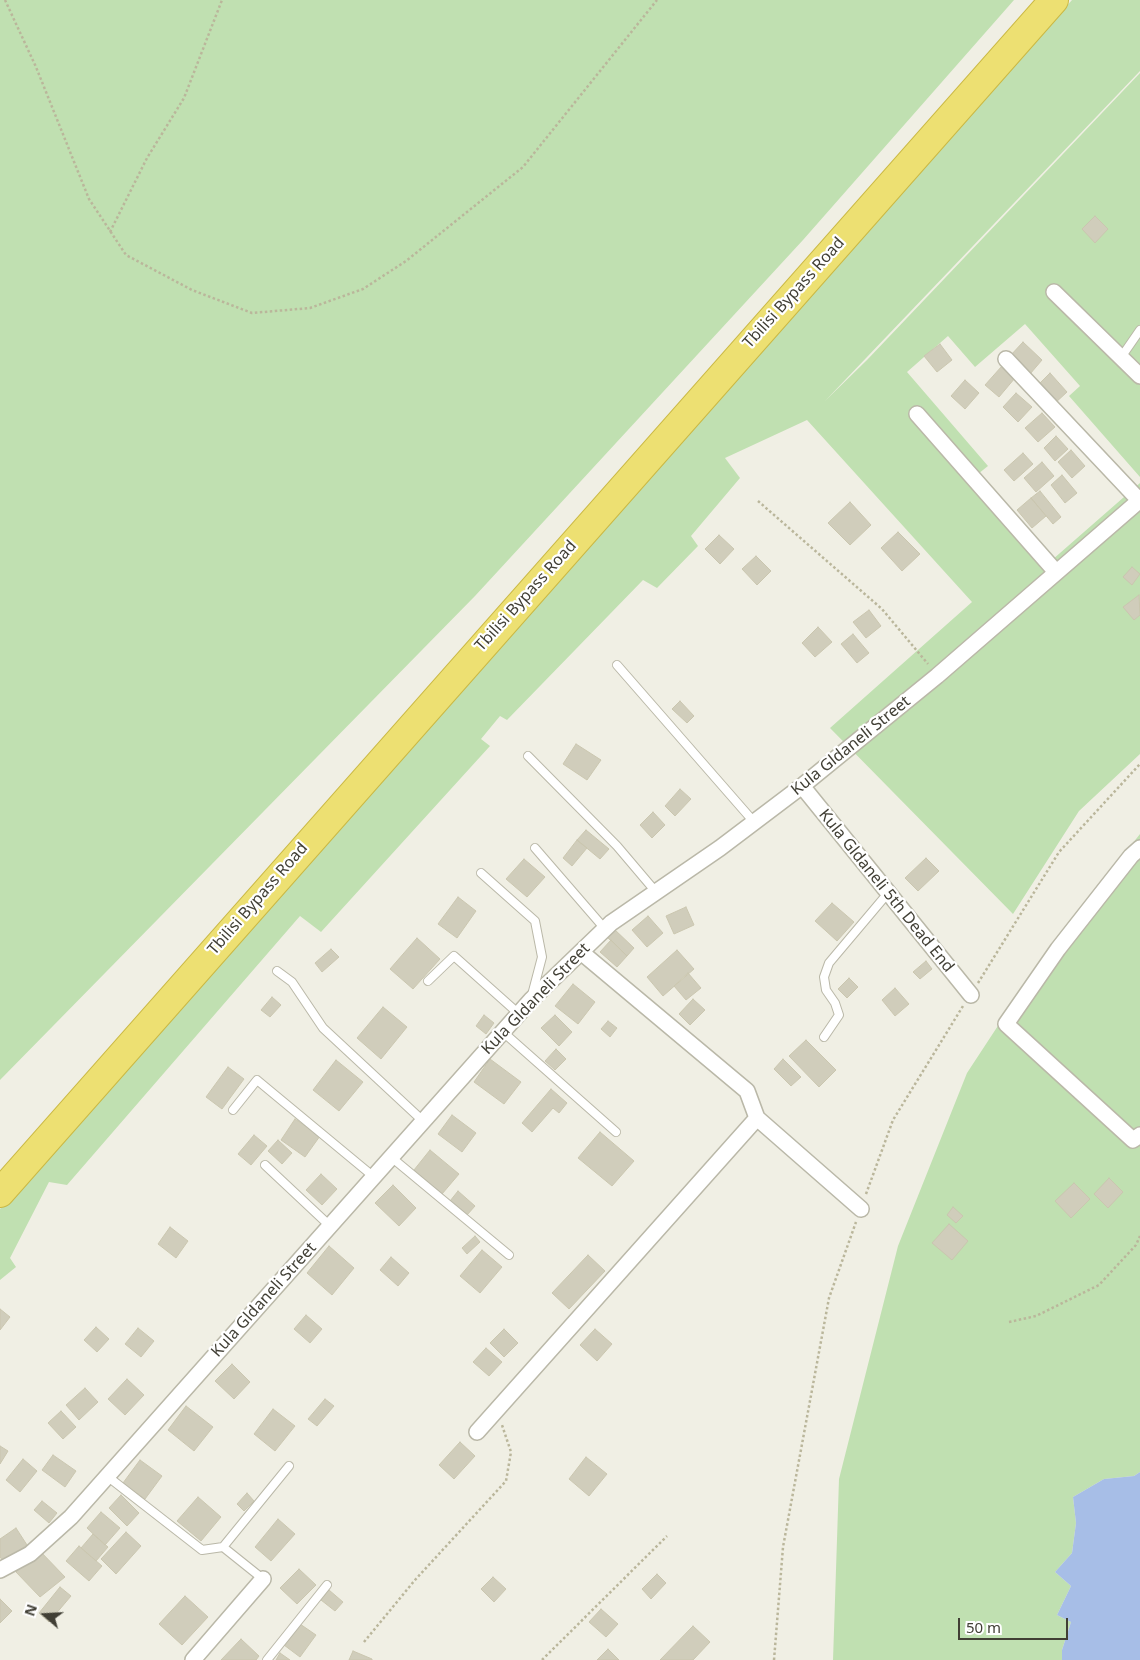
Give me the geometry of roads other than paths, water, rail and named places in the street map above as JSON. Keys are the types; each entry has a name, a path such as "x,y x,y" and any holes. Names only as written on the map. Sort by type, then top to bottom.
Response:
{"highway":[{"name":"Tbilisi Bypass Road","path":"0,1193 1054,0"}],"street":[{"path":"1054,292 1122,356 1140,376"},
{"path":"1006,359 1140,500"},
{"path":"917,414 1056,572"},
{"name":"Kula Gldaneli Street","path":"0,1570 30,1554 71,1517 531,1000 605,929 802,786 937,676 1140,500"},
{"name":"Kula Gldaneli 5th Dead End","path":"802,786 971,995"},
{"path":"1140,848 1131,856 1058,949 1006,1024 1133,1140 1140,1135"},
{"path":"581,952 747,1091 757,1118 861,1209"},
{"path":"477,1432 757,1118"},
{"path":"193,1660 263,1579"}],"lane":[{"path":"1122,356 1140,330"},
{"path":"616,665 754,822"},
{"path":"528,756 616,846 656,892"},
{"path":"535,848 605,929"},
{"path":"481,873 535,921 542,957 531,1000"},
{"path":"824,1037 840,1015 835,1003 826,990 824,977 829,962 888,893"},
{"path":"428,981 454,956 519,1014"},
{"path":"277,971 292,982 323,1028 424,1121"},
{"path":"503,1032 616,1132"},
{"path":"233,1110 257,1080 374,1177"},
{"path":"391,1157 509,1255"},
{"path":"264,1164 330,1226"},
{"path":"107,1476 202,1550 224,1547 289,1466"},
{"path":"224,1547 263,1579"},
{"path":"267,1660 327,1584"}],"water":[{"path":"1140,1472 1140,1660 1062,1660 1062,1650 1071,1622 1057,1615 1071,1586 1055,1572 1072,1553 1076,1523 1073,1497 1104,1479 1134,1476"}]}
